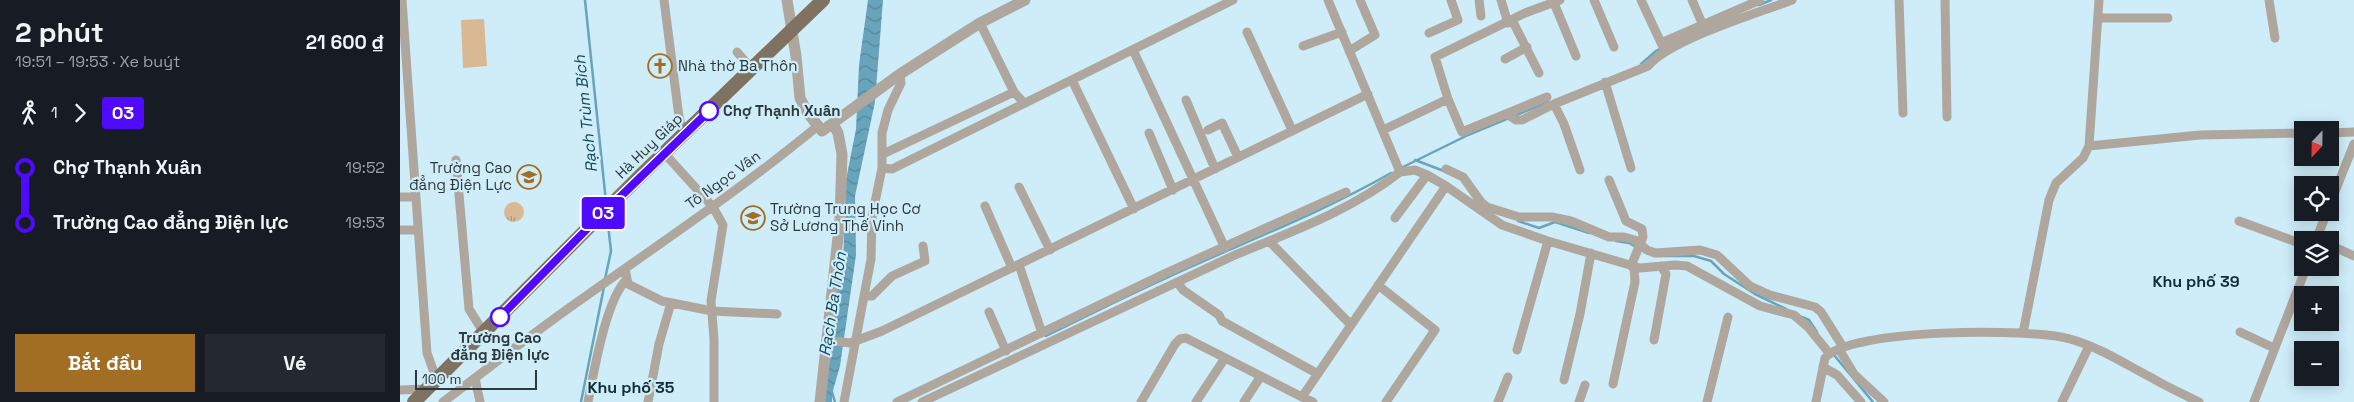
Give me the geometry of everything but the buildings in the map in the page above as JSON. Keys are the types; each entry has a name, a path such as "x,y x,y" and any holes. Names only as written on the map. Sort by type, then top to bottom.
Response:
{"main road":[{"name":"Hà Huy Giáp","path":"414,402 641,175 823,0"}],"street":[{"path":"400,390 431,384 402,0"},
{"path":"664,0 679,117 684,135"},
{"path":"787,0 796,56 800,98 807,112 832,141 842,162"},
{"name":"Tô Ngọc Vân","path":"443,402 586,295 624,274 820,128 833,124 900,74 980,23 1024,0"},
{"path":"882,168 892,169 1023,102 1072,80 1233,0"},
{"path":"1328,0 1399,168"},
{"path":"1349,51 1375,35 1360,0"},
{"path":"1428,33 1458,20 1451,0"},
{"path":"1479,0 1481,16"},
{"path":"1501,0 1510,22 1527,47 1539,73"},
{"path":"1594,0 1614,46"},
{"path":"1641,0 1663,47"},
{"path":"1692,0 1702,23"},
{"path":"1576,56 1557,1 1435,57 1448,99 1462,132 1511,117 1522,120 1605,82 1648,66 1663,47 1702,23 1743,3 1760,0"},
{"path":"1663,47 1792,0"},
{"path":"1899,0 1900,97 1903,113"},
{"path":"1945,0 1947,117"},
{"path":"2023,333 2049,200 2056,182 2082,158 2090,146 2099,0"},
{"path":"2270,0 2275,38"},
{"path":"1743,3 1749,16"},
{"path":"2098,18 2168,18"},
{"path":"980,23 1015,92 1023,102"},
{"path":"1247,32 1292,130"},
{"path":"1302,46 1342,32"},
{"path":"1505,59 1527,47"},
{"path":"1133,50 1225,248"},
{"path":"737,52 752,69"},
{"path":"844,402 853,342 871,260 872,217 882,168 882,133 888,110 901,83 900,74"},
{"path":"1072,80 1134,209"},
{"path":"1605,82 1631,168"},
{"path":"882,154 1015,92"},
{"path":"829,341 853,342 1016,267 1368,94"},
{"path":"1511,117 1510,112 1547,97"},
{"path":"1382,130 1448,99"},
{"path":"1186,100 1215,168"},
{"path":"1554,104 1564,124 1580,170"},
{"path":"400,118 410,118"},
{"path":"1208,130 1222,123 1238,157"},
{"path":"820,402 829,341 840,219 841,144 833,124"},
{"path":"2339,133 2354,132"},
{"path":"1149,133 1173,190"},
{"path":"2090,146 2200,135 2294,133"},
{"path":"2339,182 2354,144"},
{"path":"665,154 712,207 723,225 711,302 714,339 714,401"},
{"path":"456,160 469,309 484,333"},
{"path":"1399,168 1415,170 1427,175 1502,225 1548,242 1633,264 1687,266 1760,306 1794,315 1837,350"},
{"path":"898,402 1166,273 1225,248 1263,238 1340,209 1387,183 1399,168"},
{"path":"1446,169 1463,177 1481,202 1487,207 1519,217 1552,217 1571,221 1595,233 1609,237 1624,237 1655,253 1700,250 1717,255 1750,286 1770,295 1815,307 1821,312 1837,350 1854,374 1884,402"},
{"path":"1396,218 1427,175"},
{"path":"1609,180 1626,221 1642,229 1643,237 1633,264 1635,282 1613,384"},
{"path":"1302,397 1446,186"},
{"path":"1019,187 1050,250"},
{"path":"922,402 1177,282 1263,238 1346,192"},
{"path":"400,197 416,197"},
{"path":"985,206 1016,267 1042,333"},
{"path":"2239,221 2294,241"},
{"path":"400,230 418,230"},
{"path":"1263,238 1351,325"},
{"path":"1517,350 1548,242"},
{"path":"864,296 872,296 892,276 925,261 923,246"},
{"path":"2339,249 2354,256"},
{"path":"1564,380 1590,254"},
{"path":"1654,340 1666,274 1661,266"},
{"path":"624,274 628,284 662,301 712,311 777,314"},
{"path":"588,402 598,356 617,291 624,274"},
{"path":"2254,402 2303,276"},
{"path":"1177,282 1183,290 1219,316 1222,321 1318,374"},
{"path":"1378,285 1435,330 1386,402"},
{"path":"648,402 659,344 671,303"},
{"path":"989,312 1006,351"},
{"path":"1707,402 1728,317"},
{"path":"2240,332 2274,348"},
{"path":"1816,402 1825,358 1837,350 1860,342 1905,335 2023,333 2069,338 2112,356 2199,402"},
{"path":"1141,402 1180,339 1186,338 1313,402"},
{"path":"2062,402 2089,346"},
{"path":"1196,402 1225,358"},
{"path":"1823,367 1838,375 1861,402"},
{"path":"1244,402 1261,376"},
{"path":"1498,402 1508,377"},
{"path":"476,378 480,402"},
{"path":"1579,402 1585,385"}],"green space":[{"path":"484,19 487,66 463,68 461,20"},
{"path":"514,202 521,205 524,212 521,219 514,222 507,219 504,212 507,205"}],"water":[{"path":"868,0 883,0 875,102 855,196 856,255 840,366 832,394 832,402 821,402 834,301 843,264 846,180 856,129 859,65"}],"waterway":[{"name":"Rạch Trùm Bích","path":"585,0 606,202"},
{"path":"1759,5 1771,0"},
{"path":"1641,64 1656,51 1672,44"},
{"path":"1514,116 1548,102"},
{"path":"1401,168 1468,135 1509,118"},
{"path":"1415,160 1444,171"},
{"path":"1046,336 1151,285 1336,202 1391,173"},
{"name":"Rạch Trùm Bích","path":"605,279 611,251 607,215"},
{"path":"1518,221 1539,228 1555,222 1589,233"},
{"path":"1616,241 1629,243 1636,247"},
{"path":"1657,256 1694,256 1711,261 1724,274 1755,294 1786,309"},
{"name":"Rạch Trùm Bích","path":"581,402 604,287"},
{"path":"1802,317 1809,320 1817,332"},
{"path":"1834,355 1873,402"},
{"name":"Rạch Ba Thôn","path":"832,392 835,402"}],"bus line":[{"name":"03","path":"500,317 641,175 709,111"}],"place":[{"name":"Nhà thờ Ba Thôn","path":"660,66"},
{"name":"Chợ Thạnh Xuân","path":"709,111"},
{"name":"Trường Cao đẳng Điện Lực","path":"529,177"},
{"name":"Trường Trung Học Cơ Sở Lương Thế Vinh","path":"753,218"},
{"name":"Trường Cao đẳng Điện lực","path":"500,317"}],"district":[{"name":"Khu phố 39","path":"2196,281"},
{"name":"Khu phố 35","path":"631,387"}]}
